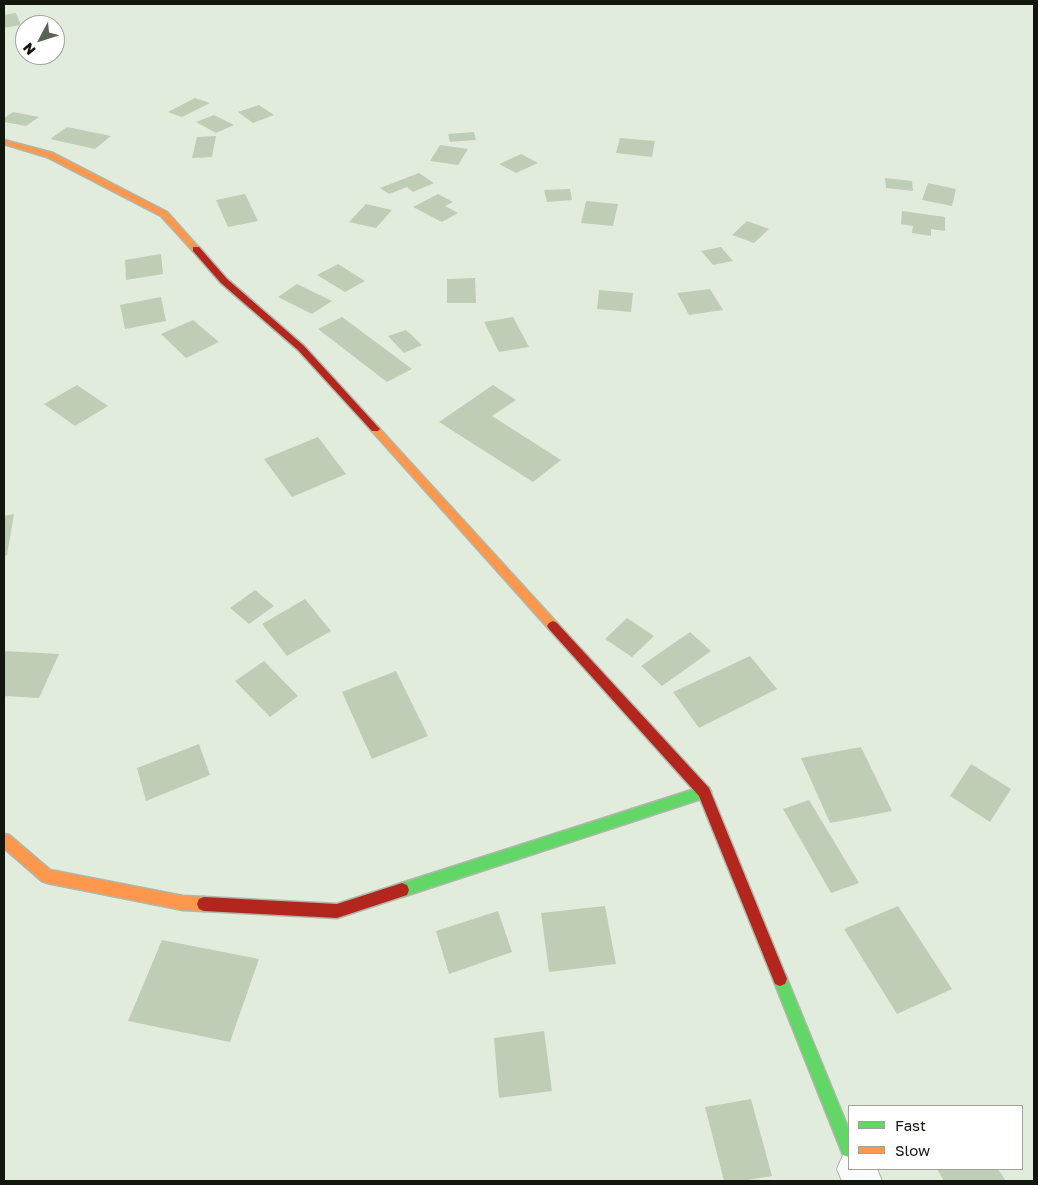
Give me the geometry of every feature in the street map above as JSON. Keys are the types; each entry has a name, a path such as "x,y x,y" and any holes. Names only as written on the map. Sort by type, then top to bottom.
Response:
{"street":[{"path":"4,142 50,155 164,214 224,282 301,348 704,792 848,1147"},
{"path":"4,840 47,876 183,903 336,911 704,792"}],"building":[{"path":"16,13 15,26 4,28 4,15"},
{"path":"195,98 210,103 182,117 168,112"},
{"path":"259,105 274,115 253,123 238,112"},
{"path":"13,112 39,117 26,126 4,122 4,118"},
{"path":"214,115 234,125 216,133 196,122"},
{"path":"67,127 111,136 95,149 50,139"},
{"path":"474,132 476,140 450,142 448,134"},
{"path":"216,136 212,157 192,158 197,137"},
{"path":"620,138 655,141 652,157 616,153"},
{"path":"440,145 468,149 458,165 430,161"},
{"path":"521,154 538,163 516,173 499,164"},
{"path":"419,173 434,183 413,192 407,187 389,194 380,188"},
{"path":"885,178 912,181 913,191 886,188"},
{"path":"928,183 956,189 952,206 922,200"},
{"path":"570,189 572,200 547,202 544,190"},
{"path":"245,194 258,221 228,227 216,200"},
{"path":"438,194 453,202 445,206 458,213 442,222 413,207"},
{"path":"586,201 618,204 613,226 581,223"},
{"path":"366,204 392,210 376,228 349,222"},
{"path":"902,211 945,217 945,231 931,229 931,236 912,233 913,226 901,224"},
{"path":"747,221 769,229 754,243 732,235"},
{"path":"721,247 733,261 713,265 701,251"},
{"path":"161,254 163,274 126,280 125,260"},
{"path":"338,264 365,281 345,292 317,275"},
{"path":"475,278 476,303 447,303 447,279"},
{"path":"297,284 332,301 312,314 278,297"},
{"path":"710,289 723,310 689,315 677,293"},
{"path":"599,290 633,293 631,312 597,309"},
{"path":"161,297 166,321 125,329 120,305"},
{"path":"342,317 412,369 387,382 318,329"},
{"path":"513,317 529,347 499,352 484,322"},
{"path":"193,320 219,342 186,358 161,334"},
{"path":"406,330 422,345 404,353 388,336"},
{"path":"77,385 108,406 75,426 44,404"},
{"path":"493,385 516,400 492,416 561,460 533,482 439,422"},
{"path":"318,437 346,474 292,497 264,459"},
{"path":"14,514 7,555 4,556 4,516"},
{"path":"255,590 274,606 249,624 230,608"},
{"path":"305,599 331,631 287,656 262,624"},
{"path":"627,618 654,636 632,657 605,639"},
{"path":"690,632 711,651 662,686 641,666"},
{"path":"4,651 59,654 39,698 4,696"},
{"path":"750,656 777,689 699,728 673,692"},
{"path":"264,661 298,696 270,717 235,681"},
{"path":"396,671 428,736 372,759 342,692"},
{"path":"199,744 210,775 146,801 137,768"},
{"path":"861,747 892,811 830,823 801,758"},
{"path":"971,764 1011,789 990,822 950,796"},
{"path":"809,800 859,883 831,893 783,809"},
{"path":"605,906 616,964 549,972 541,913"},
{"path":"898,906 952,989 897,1014 844,929"},
{"path":"498,911 512,952 449,974 436,931"},
{"path":"162,940 259,959 230,1042 128,1021"},
{"path":"544,1031 552,1091 499,1098 494,1038"},
{"path":"751,1099 772,1176 742,1181 724,1181 705,1107"},
{"path":"938,1170 999,1170 1006,1181 944,1181"}],"traffic: fast":[{"path":"402,890 704,792"},
{"path":"780,979 848,1147"}],"traffic: slow":[{"path":"4,142 50,155 164,214 196,249"},
{"path":"375,429 553,626"},
{"path":"4,840 47,876 183,903 204,904"}],"traffic: jam":[{"path":"196,249 224,281 301,348 375,429"},
{"path":"553,626 704,792 780,979"},
{"path":"204,904 337,911 402,890"}]}
